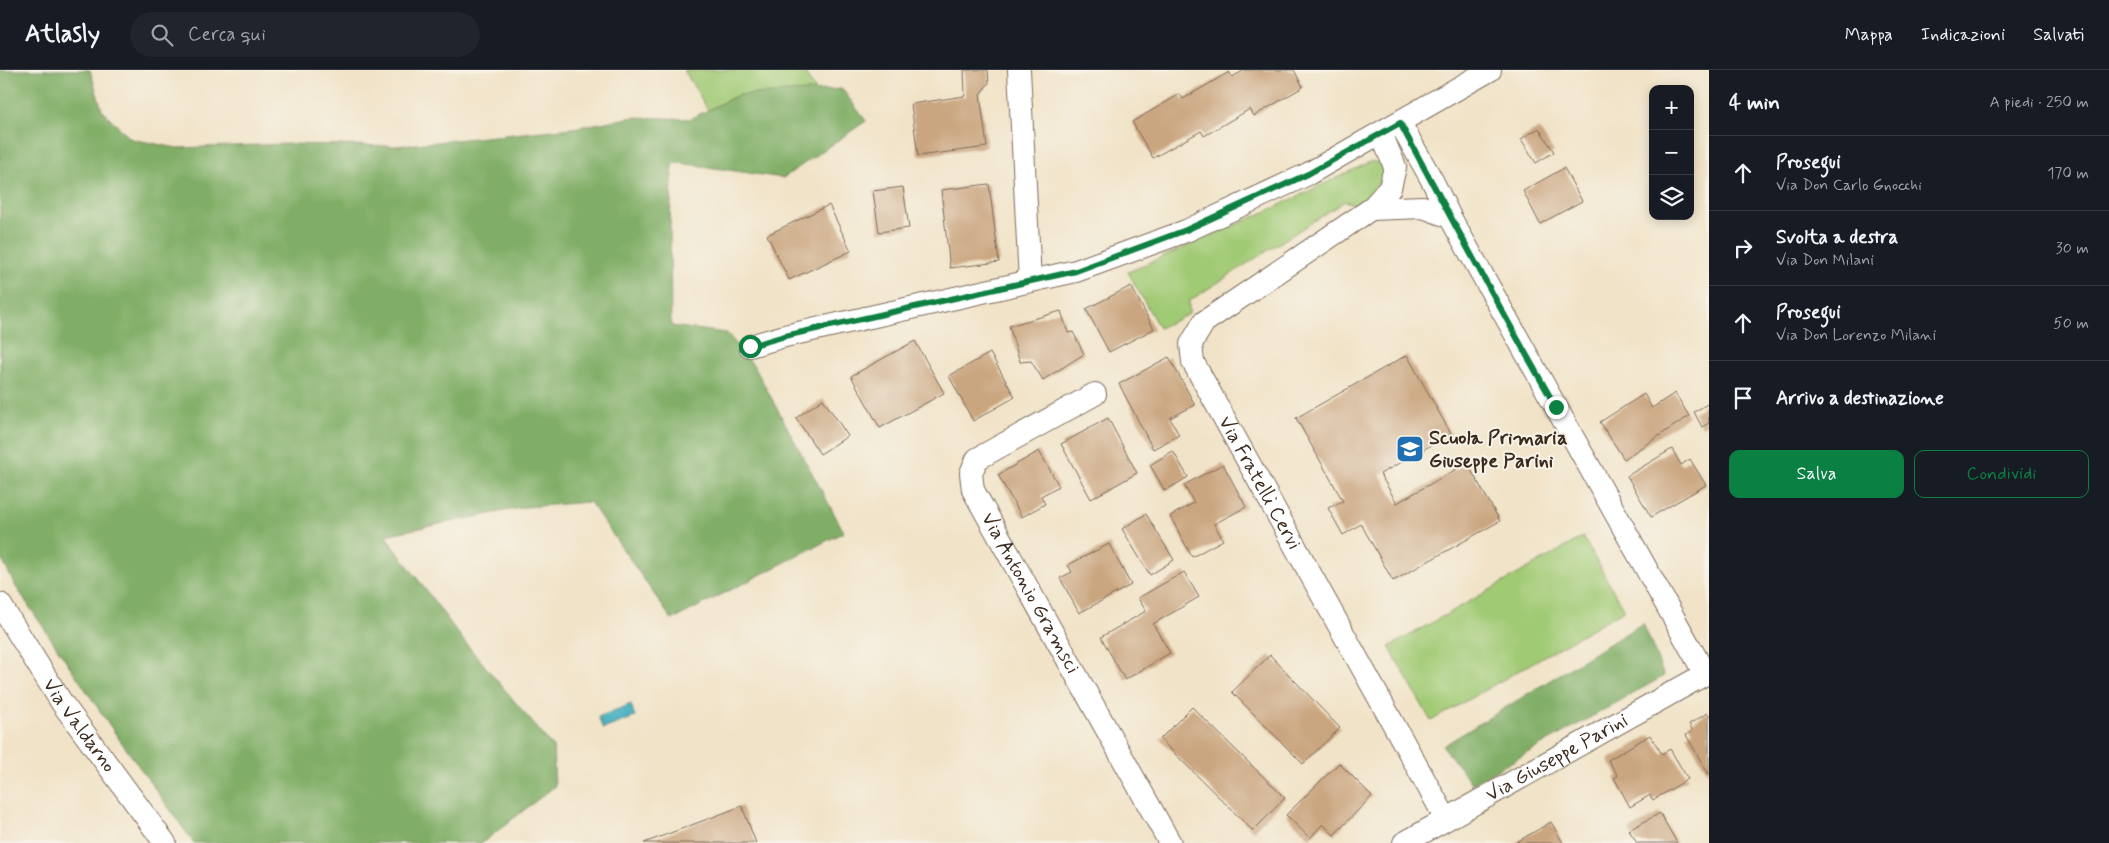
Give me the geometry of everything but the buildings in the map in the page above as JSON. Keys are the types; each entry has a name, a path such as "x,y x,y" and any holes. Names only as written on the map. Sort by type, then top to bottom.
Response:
{"street":[{"path":"1019,70 1030,281"},
{"path":"750,346 785,336 1076,271 1186,230 1308,174 1490,70"},
{"path":"1391,128 1433,182 1450,217 1707,673"},
{"name":"Via Fratelli Cervi","path":"1391,128 1395,167 1390,188 1371,208 1204,322 1191,344 1193,362 1446,819"},
{"path":"1371,208 1422,207 1450,217"},
{"name":"Via Antonio Gramsci","path":"1095,394 977,459 971,474 973,490 1170,843"},
{"name":"Via Valdarno","path":"0,604 62,703 165,843"},
{"name":"Via Giuseppe Parini","path":"1404,843 1707,673"}],"green space":[{"path":"0,70 90,70 102,110 131,139 177,148 286,144 396,146 573,128 634,117 690,119 738,95 842,89 866,121 783,178 673,162 670,221 671,326 727,333 754,366 844,532 672,620 590,502 525,507 385,535 463,640 553,747 555,786 482,843 194,843 117,736 16,587 0,556"},
{"path":"684,70 803,70 816,91 738,95 708,110"},
{"path":"1370,162 1381,162 1385,177 1358,206 1345,201 1189,301 1189,314 1159,328 1128,272 1265,212"},
{"path":"1583,537 1624,610 1431,721 1389,647"},
{"path":"1643,623 1664,676 1472,784 1443,746"}],"water":[{"path":"631,704 635,717 603,729 598,717"}],"place":[{"name":"Scuola Primaria Giuseppe Parini","path":"1410,449"}],"route":[{"path":"750,346 785,336 1076,271 1186,230 1308,174 1400,123 1556,407"}]}
